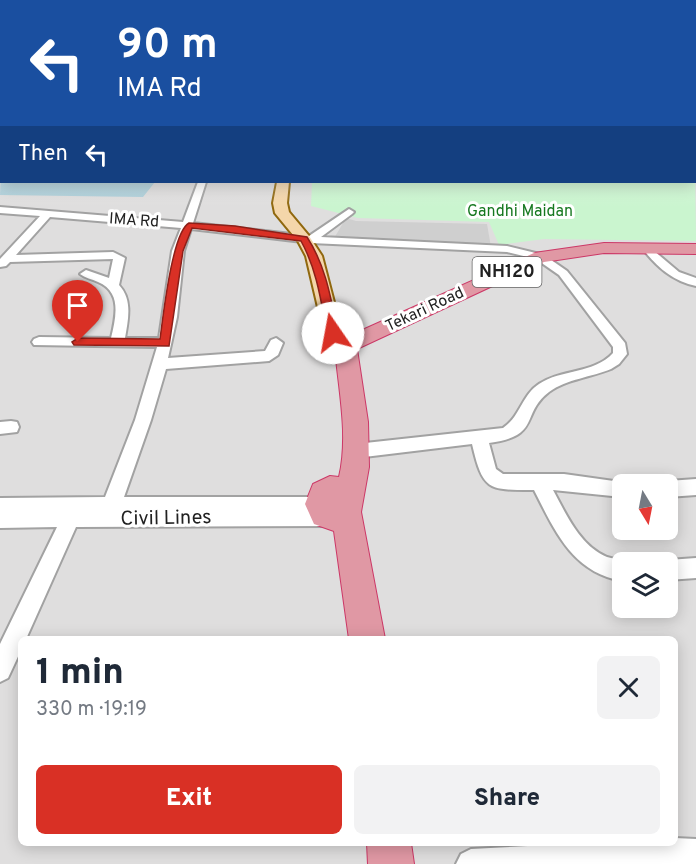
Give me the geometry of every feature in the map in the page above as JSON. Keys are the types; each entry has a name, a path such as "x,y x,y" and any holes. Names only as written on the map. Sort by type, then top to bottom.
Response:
{"highway":[{"name":"Tekari Road","path":"337,344 540,257 593,249 696,249"},
{"path":"336,504 354,480 356,451 337,344"},
{"path":"337,344 340,441 336,504 366,636"},
{"path":"389,846 391,864"}],"main road":[{"path":"283,183 280,203 282,213 308,240 320,276 337,344"}],"street":[{"path":"111,506 143,420 160,364 178,251 189,225 202,183"},
{"name":"IMA Rd","path":"0,210 235,229 308,240 507,249 540,257"},
{"path":"308,240 349,212"},
{"path":"3,263 46,214"},
{"path":"647,248 680,279 696,282"},
{"path":"3,263 113,255 119,258 113,284"},
{"path":"356,451 506,434 518,429 534,397 544,388 573,375 609,365 620,354 620,346 589,308 572,281 540,257"},
{"path":"86,274 100,277 113,284 120,293 123,305 117,343"},
{"path":"39,342 165,343"},
{"path":"160,364 260,357 273,352 276,343"},
{"path":"479,438 487,470 495,480 513,483 564,482 612,488"},
{"path":"540,483 574,546 590,561 612,569"},
{"path":"678,488 696,487"},
{"path":"0,506 336,504"},
{"name":"Civil Lines","path":"0,519 70,520 336,504"},
{"path":"0,670 70,520"},
{"path":"678,569 696,568"},
{"path":"471,864 672,853 696,855"}],"shaded area":[{"path":"0,183 696,183 696,864 0,864"},
{"path":"346,218 356,221 487,224 491,247 333,240"}],"green space":[{"name":"Gandhi Maidan","path":"312,183 695,183 696,241 544,239 499,245 489,222 358,218 311,206"}],"water":[{"path":"0,183 154,183 143,197 0,195"}],"route":[{"path":"78,342 165,343 178,251 189,225 304,239 314,256 333,333"}]}
